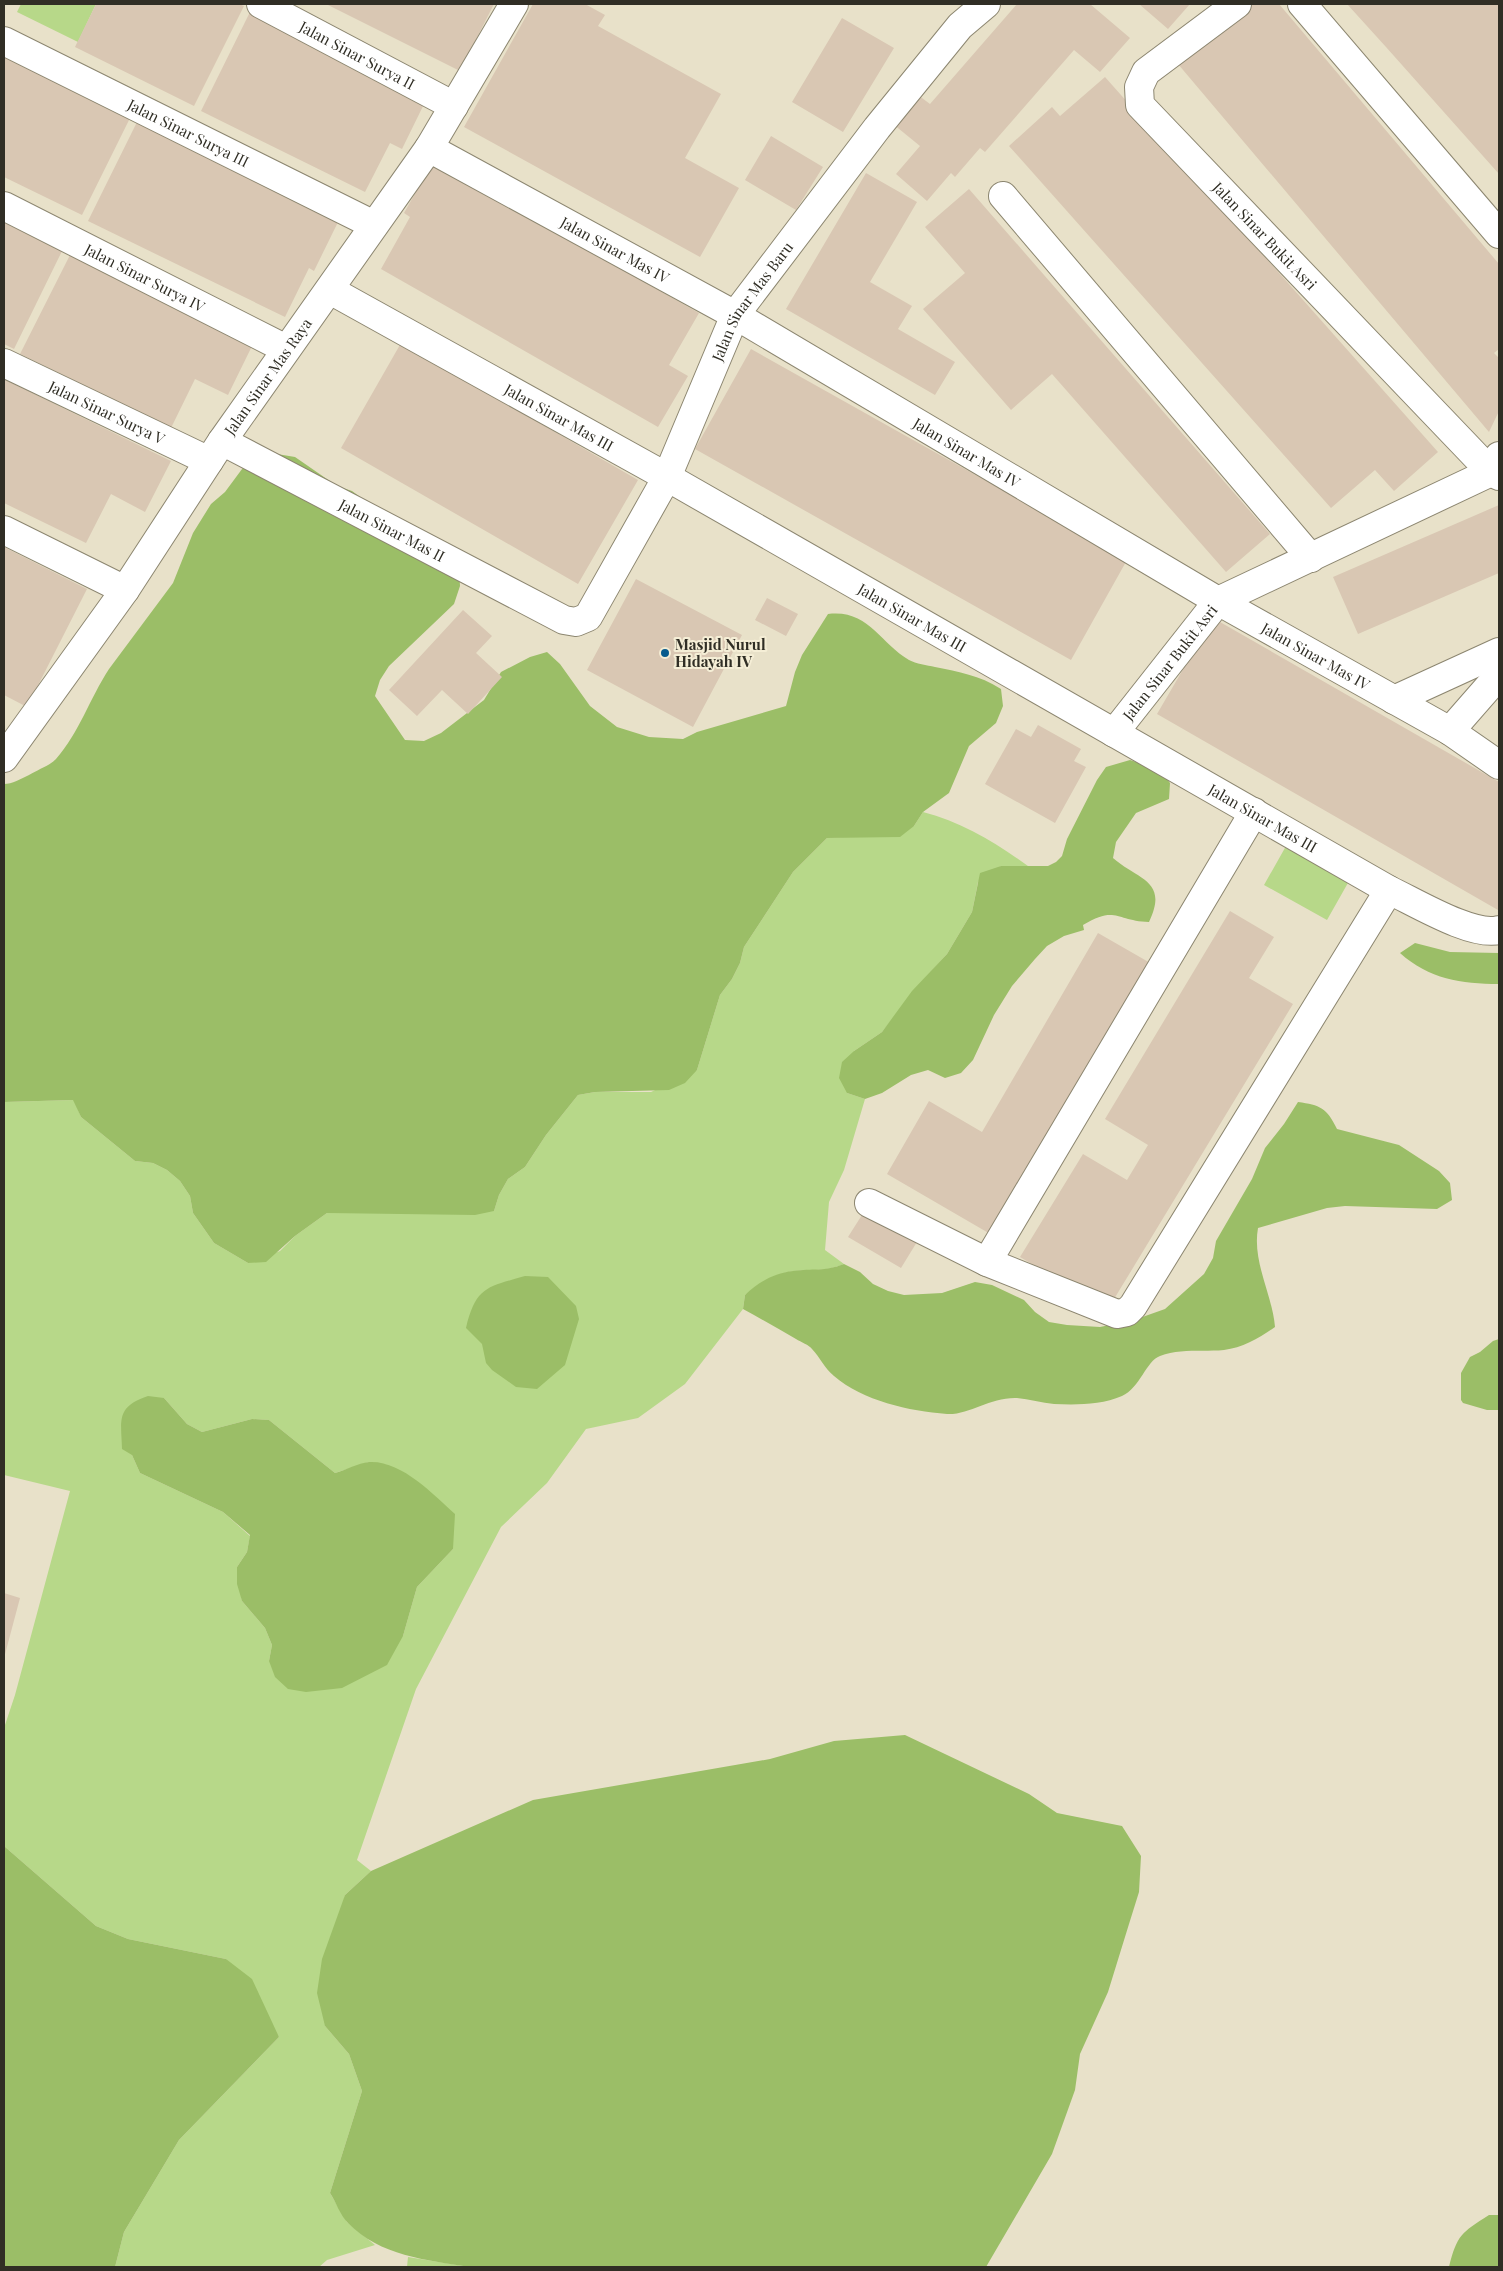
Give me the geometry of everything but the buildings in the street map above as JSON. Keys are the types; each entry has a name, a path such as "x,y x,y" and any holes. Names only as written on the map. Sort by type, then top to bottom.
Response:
{"street":[{"name":"Jalan Sinar Surya II","path":"262,4 454,106"},
{"name":"Jalan Sinar Mas Raya","path":"8,752 125,590 215,451 429,148 514,4"},
{"name":"Jalan Sinar Mas Baru","path":"564,620 576,622 588,617 667,476 735,316 877,128 960,26 986,4"},
{"name":"Jalan Sinar Bukit Asri","path":"1114,733 1218,601 1312,558 1497,468 1140,105 1139,87 1146,72 1237,4"},
{"path":"1302,4 1499,234"},
{"name":"Jalan Sinar Surya III","path":"4,41 374,225"},
{"name":"Jalan Sinar Mas IV","path":"429,148 735,316 1218,601 1450,731 1499,766"},
{"path":"1003,196 1312,558"},
{"name":"Jalan Sinar Surya IV","path":"4,206 286,349"},
{"name":"Jalan Sinar Mas III","path":"330,290 667,476 1389,890 1474,930 1491,932 1499,930"},
{"name":"Jalan Sinar Surya V","path":"4,362 215,451"},
{"name":"Jalan Sinar Mas II","path":"215,451 564,620"},
{"path":"4,530 125,590"},
{"path":"1394,700 1499,652"},
{"path":"1450,731 1499,675"},
{"path":"987,1262 1254,812"},
{"path":"869,1203 987,1262 1118,1314 1127,1312 1133,1306 1389,890"}],"green space":[{"path":"21,4 96,4 78,42 17,12"},
{"path":"277,454 295,457 337,486 352,491 459,570 460,586 454,604 389,666 380,680 375,696 405,740 424,741 441,733 484,700 501,672 530,657 547,652 560,664 590,706 617,727 649,737 683,739 697,732 786,706 795,672 802,655 828,614 842,614 864,622 909,660 969,675 993,684 1001,689 1003,706 996,723 969,746 949,793 923,812 914,826 900,837 827,838 793,872 744,947 740,963 732,979 720,995 697,1070 685,1083 669,1090 595,1092 578,1095 546,1135 525,1167 508,1179 499,1195 494,1211 475,1215 327,1213 295,1236 266,1262 248,1263 214,1243 193,1213 190,1196 180,1181 167,1170 153,1163 135,1161 81,1117 73,1100 4,1102 4,784 23,778 56,759 78,727 109,669 173,583 193,533 211,504 225,492 245,465"},
{"path":"1130,760 1160,770 1170,783 1169,799 1136,813 1116,842 1113,858 1148,882 1153,889 1155,897 1154,908 1149,922 1110,915 1103,916 1083,925 1084,930 1064,936 1047,946 1012,986 994,1015 973,1060 961,1073 945,1078 928,1070 911,1075 882,1093 865,1099 847,1093 839,1078 842,1062 854,1051 882,1032 912,991 947,954 972,912 980,873 1001,866 1048,866 1056,862 1062,856 1067,839 1097,780 1106,767"},
{"path":"923,812 937,816 978,834 1028,866 1001,866 978,882 972,912 947,954 924,979 882,1032 854,1051 847,1093 865,1099 844,1170 829,1202 825,1250 844,1264 824,1269 787,1272 774,1277 745,1295 743,1309 685,1384 638,1418 586,1429 547,1483 501,1527 416,1689 357,1860 371,1871 345,1895 325,2026 349,2054 362,2091 330,2193 347,2222 375,2245 327,2260 319,2267 115,2267 124,2232 179,2140 279,2037 226,1959 128,1939 96,1926 4,1846 4,1728 15,1695 70,1491 4,1475 4,1102 74,1100 81,1117 135,1161 153,1163 167,1170 180,1181 190,1196 193,1213 214,1243 248,1263 280,1251 295,1236 327,1213 494,1211 499,1195 508,1179 525,1167 546,1135 578,1095 595,1092 651,1092 697,1070 720,995 732,979 740,963 744,947 793,872 827,838 914,826","holes":["164,1398 187,1424 202,1432 252,1419 269,1420 335,1473 369,1462 387,1465 453,1549 417,1587 403,1636 269,1661 272,1645 265,1628 242,1601 237,1567 247,1552 250,1536 223,1512 140,1473 132,1455"]},
{"path":"1290,839 1353,874 1327,920 1264,885"},
{"path":"1415,943 1450,952 1499,953 1499,984 1459,981 1422,969 1400,953"},
{"path":"1298,1102 1322,1109 1330,1116 1337,1129 1399,1145 1439,1171 1450,1183 1452,1200 1437,1209 1345,1206 1327,1208 1258,1228 1257,1241 1260,1265 1275,1327 1251,1342 1231,1349 1184,1351 1160,1356 1151,1363 1134,1387 1122,1396 1114,1399 1097,1403 1054,1404 1007,1398 956,1414 902,1407 872,1398 846,1385 831,1373 809,1346 743,1309 745,1295 761,1282 773,1276 786,1272 824,1269 844,1264 860,1272 873,1284 888,1291 904,1295 942,1293 975,1282 992,1285 1024,1300 1035,1312 1049,1322 1067,1325 1100,1327 1134,1320 1165,1309 1204,1274 1213,1258 1216,1241 1252,1179 1265,1148"},
{"path":"525,1276 548,1277 576,1306 579,1319 565,1365 537,1389 516,1387 492,1370 486,1363 482,1344 466,1328 474,1304 485,1290"},
{"path":"1499,1339 1499,1410 1487,1410 1463,1403 1461,1400 1461,1373 1470,1357"},
{"path":"148,1396 164,1398 187,1424 202,1432 252,1419 269,1420 335,1473 369,1462 393,1466 427,1488 455,1514 453,1549 417,1587 403,1636 387,1665 342,1688 306,1692 288,1689 275,1677 269,1661 272,1645 265,1628 242,1601 237,1584 237,1567 247,1552 250,1535 223,1512 140,1473 132,1455 122,1449 121,1422 125,1410 138,1400"},
{"path":"905,1735 1029,1794 1057,1813 1122,1826 1141,1856 1139,1892 1108,1992 1080,2054 1075,2090 1052,2154 986,2267 470,2267 420,2259 389,2250 374,2243 345,2220 330,2193 362,2091 349,2054 325,2026 317,1993 322,1959 345,1895 371,1871 533,1800 770,1759 834,1741"},
{"path":"4,1846 96,1926 128,1939 226,1959 252,1979 279,2037 179,2140 124,2232 115,2267 4,2267"},
{"path":"1489,2215 1499,2215 1499,2267 1449,2267 1458,2241 1466,2231"},
{"path":"408,2257 470,2267 407,2267"}],"place":[{"name":"Masjid Nurul Hidayah IV","path":"665,653"}]}
